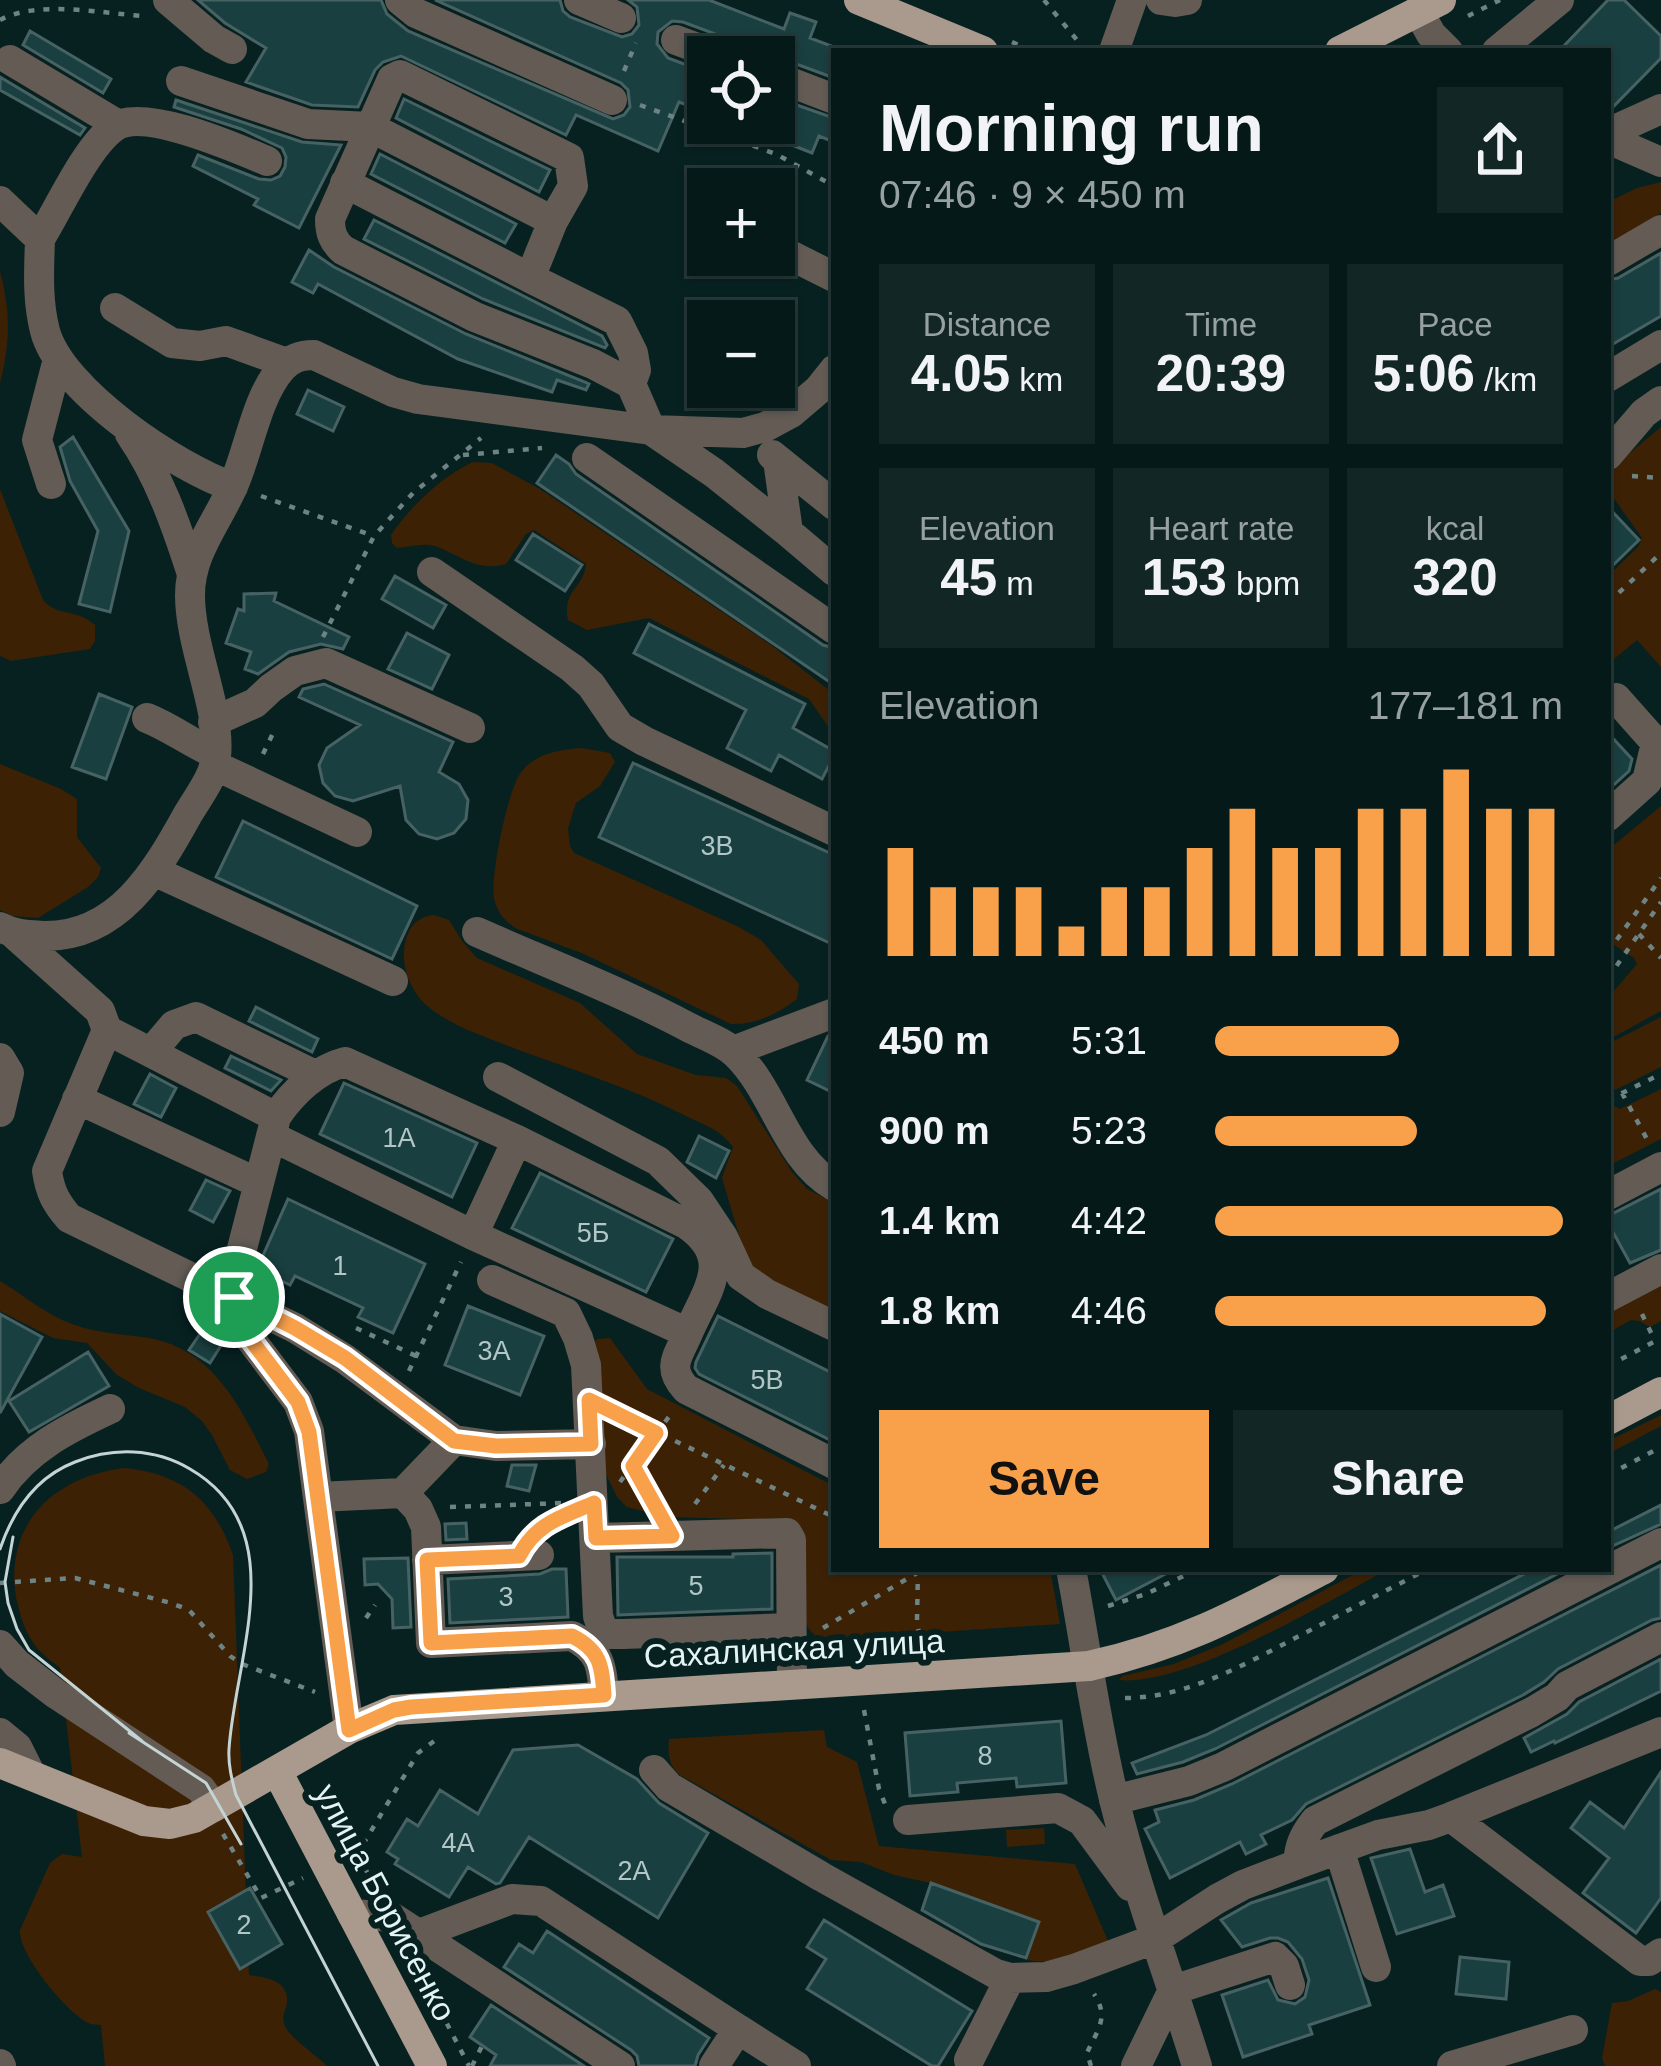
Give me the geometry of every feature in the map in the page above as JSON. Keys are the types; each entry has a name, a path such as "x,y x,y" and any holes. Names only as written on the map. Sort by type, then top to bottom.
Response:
{"main road":[{"path":"860,0 976,48"},
{"path":"1346,48 1429,6"},
{"path":"1611,1418 1661,1392"},
{"name":"Сахалинская улица","path":"0,1763 143,1821 170,1824 194,1818 277,1771 348,1717 411,1707 1089,1666 1148,1652 1216,1626 1318,1572"},
{"name":"улица Борисенко","path":"277,1771 431,2066"}],"lane":[{"path":"400,0 416,13 613,97"},
{"path":"579,0 632,22"},
{"path":"1115,48 1132,0"},
{"path":"1161,0 1187,0"},
{"path":"1501,48 1559,0"},
{"path":"1429,6 1431,34 1445,48"},
{"path":"157,8 232,49"},
{"path":"676,40 687,44"},
{"path":"10,59 117,124 180,129 267,161"},
{"path":"530,278 573,186 569,158 400,75 392,79 331,219 336,244 475,317 631,384 651,430 714,473 831,568"},
{"path":"181,81 308,124 370,127 553,221"},
{"path":"795,84 831,98"},
{"path":"1611,134 1661,109"},
{"path":"8,931 64,936 86,930 122,908 154,871 215,760 213,722 192,629 191,571 170,507 127,429 58,359 46,335 38,293 40,239 95,145 117,124"},
{"path":"1611,137 1661,162"},
{"path":"346,183 617,321 633,352 636,370 631,384"},
{"path":"0,201 40,239"},
{"path":"1611,259 1661,230"},
{"path":"795,258 831,276"},
{"path":"115,308 172,344 226,341 287,363"},
{"path":"1611,375 1661,345"},
{"path":"191,571 233,487 280,370 301,355 418,398 651,430 743,433 765,427 790,413 831,374"},
{"path":"51,484 37,440 58,359"},
{"path":"1617,465 1645,413 1661,401"},
{"path":"127,429 186,467 233,487"},
{"path":"743,433 831,503"},
{"path":"587,458 831,627"},
{"path":"778,460 788,532"},
{"path":"432,572 572,668 620,727 831,830"},
{"path":"213,722 255,704 284,677 326,664 470,728"},
{"path":"1611,812 1647,781 1656,743 1616,698"},
{"path":"147,718 169,727 250,781 356,832"},
{"path":"154,871 393,981"},
{"path":"8,931 100,1011 107,1030 47,1172 56,1203 70,1218 295,1328 345,1358 454,1441 496,1446 591,1444"},
{"path":"477,932 649,1007 733,1051 766,1093 806,1164 831,1184"},
{"path":"733,1051 831,1014"},
{"path":"152,1051 174,1025 196,1017 315,1076"},
{"path":"107,1030 152,1051 273,1127 473,1234 688,1333"},
{"path":"0,1058 9,1073 0,1112"},
{"path":"348,1717 309,1432 298,1402 239,1324 234,1297 236,1271 273,1127 284,1105 331,1065 345,1062 517,1140 704,1237 714,1256 713,1274 674,1366 677,1378 686,1389 831,1462"},
{"path":"498,1077 658,1161 698,1201 723,1237 741,1276 831,1325"},
{"path":"77,1099 258,1183"},
{"path":"473,1234 517,1140"},
{"path":"1611,1193 1658,1161"},
{"path":"1611,1296 1661,1269"},
{"path":"492,1280 566,1313 578,1338 589,1400 602,1628 611,1634 791,1637"},
{"path":"0,1489 30,1454 110,1408"},
{"path":"410,1501 454,1441"},
{"path":"318,1497 410,1501"},
{"path":"410,1501 426,1527 431,1643 572,1636 588,1644 602,1667 604,1695"},
{"path":"596,1538 788,1533 792,1684"},
{"path":"1611,1568 1661,1543"},
{"path":"427,1560 529,1555"},
{"path":"1071,1572 1114,1800 1197,2066"},
{"path":"1114,1800 1173,1786 1223,1766 1604,1572"},
{"path":"1298,1864 1305,1834 1316,1821 1532,1712 1567,1686 1661,1637"},
{"path":"0,1645 56,1694 201,1789 212,1808"},
{"path":"654,1770 669,1787 996,1974 1046,1977 1157,1938 1243,1885 1378,1835 1451,1817 1661,1732"},
{"path":"0,1733 17,1748 31,1775"},
{"path":"908,1820 1058,1808 1082,1821 1144,1905"},
{"path":"1451,1817 1640,1961 1661,1953"},
{"path":"1339,1849 1376,1967"},
{"path":"419,1934 512,1899 541,1901 796,2066"},
{"path":"352,1914 392,1917 620,2066"},
{"path":"1136,2066 1173,1990 1275,1957 1284,1966 1290,1985"},
{"path":"969,2060 1010,1978"},
{"path":"715,2066 738,2029"},
{"path":"1452,2066 1573,2030"}],"path":[{"path":"1044,0 1084,48"},
{"path":"0,6 9,15"},
{"path":"0,20 34,11 157,8"},
{"path":"632,22 613,97 776,154 831,183"},
{"path":"307,667 374,536 412,494 463,455 565,447 587,458"},
{"path":"1617,465 1661,478"},
{"path":"233,487 374,536"},
{"path":"1611,599 1661,554"},
{"path":"250,781 279,722"},
{"path":"1611,948 1661,878"},
{"path":"1611,974 1661,902"},
{"path":"1639,934 1661,958"},
{"path":"1611,1098 1661,1074"},
{"path":"1622,1093 1658,1161"},
{"path":"412,1363 448,1292"},
{"path":"1611,1364 1658,1340 1641,1313"},
{"path":"589,1400 831,1516"},
{"path":"529,1555 527,1540 538,1529 607,1496 668,1421"},
{"path":"1611,1473 1661,1448"},
{"path":"633,1466 672,1536 724,1465"},
{"path":"410,1501 594,1503"},
{"path":"791,1637 916,1572"},
{"path":"918,1572 921,1647"},
{"path":"1080,1615 1145,1594 1192,1572"},
{"path":"1095,1698 1139,1698 1232,1670 1421,1572"},
{"path":"0,1583 75,1578 171,1603 189,1610 242,1664 348,1717"},
{"path":"864,1710 879,1790 888,1811 908,1820"},
{"path":"212,1808 261,1898 283,1888"},
{"path":"1074,1969 1103,2011 1087,2053 1090,2066"},
{"path":"472,2066 482,2046"}],"shaded area":[{"path":"1661,182 1661,213 1611,243 1611,201"},
{"path":"0,272 8,328 0,383"},
{"path":"1661,427 1661,667 1637,640 1611,662 1611,573 1642,538 1611,494 1611,469"},
{"path":"473,462 492,463 540,489 771,645 831,692 831,731 809,699 649,618 587,630 568,620 568,602 586,564 534,530 526,534 506,564 496,566 471,562 433,546 397,548 391,535 407,514"},
{"path":"0,489 43,600 95,625 90,649 11,661 0,656"},
{"path":"581,748 610,753 615,762 600,786 576,803 568,828 574,853 761,940 799,984 797,999 766,1018 731,1024 504,919 494,898 495,872 517,780 541,756"},
{"path":"0,764 77,799 77,837 101,868 88,887 38,918 0,910"},
{"path":"1661,806 1661,1011 1611,1038 1611,994 1637,964 1611,943 1611,848"},
{"path":"426,916 449,920 477,958 580,1003 637,1054 696,1075 726,1078 737,1086 792,1172 807,1189 831,1201 831,1310 757,1274 747,1262 722,1178 733,1147 718,1133 646,1098 469,1030 425,1004 416,994 404,961 408,933"},
{"path":"1661,1017 1661,1067 1615,1090 1611,1042"},
{"path":"1661,1089 1661,1139 1611,1164 1611,1100 1620,1109"},
{"path":"1661,1280 1661,1321 1650,1327 1631,1320 1611,1331 1611,1307"},
{"path":"0,1281 72,1324 154,1339 195,1357 238,1406 269,1464 266,1472 247,1479 230,1470 202,1421 185,1407 117,1375 87,1343 53,1338 0,1311"},
{"path":"610,1338 647,1389 831,1484 831,1572 1051,1572 1060,1624 819,1640 808,1628 781,1520 666,1517 627,1507 617,1497 605,1472 597,1339"},
{"path":"1661,1415 1661,1426 1611,1452 1611,1440"},
{"path":"125,1468 163,1476 193,1493 216,1519 233,1555 249,1975 283,1987 285,2026 327,2066 105,2066 101,2025 87,2022 64,2003 33,1965 21,1940 20,1930 50,1863 62,1854 82,1857 60,1668 33,1643 21,1618 14,1571 18,1547 40,1508 57,1493 77,1481"},
{"path":"1358,1572 1383,1572 1218,1657 1148,1679 1119,1680 1223,1644"},
{"path":"824,1730 827,1747 857,1762 879,1846 1075,1864 1108,1941 1057,1960 1026,1959 1039,1921 861,1862 831,1860 678,1774 669,1758 669,1739"},
{"path":"1044,1828 1045,1844 1007,1847 1006,1830"},
{"path":"1655,1989 1661,1992 1661,2066 1605,2066 1602,2058 1612,2003"}],"building":[{"path":"198,0 381,0 387,14 408,31 613,119 630,107 628,90 621,83 435,0 560,0 570,17 622,37 639,25 637,7 628,0 709,0 784,29 790,13 816,22 810,38 834,47 831,77 795,64 795,36 721,36 672,21 658,32 657,44 668,58 687,65 687,105 679,102 658,151 576,115 566,135 401,56 375,70 358,107 312,105 246,82 266,48"},
{"path":"1608,0 1624,0 1661,36 1661,58 1611,109 1611,48 1562,48"},
{"path":"30,31 111,79 103,93 23,45"},
{"path":"0,77 85,128 80,135 0,90"},
{"path":"404,99 550,170 539,192 396,118"},
{"path":"176,100 302,142 341,145 299,228 254,205 258,199 193,166 198,155 271,180 285,167 282,148 174,107"},
{"path":"795,104 831,117 831,141 819,136 812,153 789,144 795,144"},
{"path":"380,154 516,224 505,243 371,174"},
{"path":"374,220 602,336 607,345 483,299 364,239"},
{"path":"309,250 466,334 589,384 586,390 557,380 552,392 458,359 318,284 313,293 292,282"},
{"path":"1661,253 1661,316 1611,345 1611,279"},
{"path":"308,390 344,407 333,431 297,414"},
{"path":"73,437 129,531 110,612 79,604 98,531 70,481 60,447"},
{"path":"556,455 576,474 831,647 831,683 537,483"},
{"path":"1611,510 1639,540 1611,567"},
{"path":"533,534 582,565 565,591 516,560"},
{"path":"395,576 446,605 433,628 382,599"},
{"path":"276,593 274,601 349,637 343,649 321,644 289,652 258,674 245,669 251,652 226,643 238,609 244,611 244,594"},
{"path":"649,624 805,704 793,728 831,749 831,762 822,779 779,755 771,771 727,748 746,710 634,653"},
{"path":"407,633 449,655 432,689 388,669"},
{"path":"324,684 453,742 439,772 459,784 468,800 466,819 454,833 437,839 419,834 406,820 400,786 353,801 335,796 323,783 319,765 327,748 360,725 299,697 303,689"},
{"path":"99,694 132,707 106,779 72,767"},
{"path":"1611,736 1632,759 1629,771 1611,787"},
{"path":"633,763 831,854 831,944 599,837"},
{"path":"243,821 417,906 392,959 216,877"},
{"path":"256,1007 318,1039 312,1052 249,1021"},
{"path":"831,1035 831,1092 807,1080"},
{"path":"231,1056 281,1080 271,1091 225,1068"},
{"path":"150,1074 176,1088 161,1117 134,1104"},
{"path":"344,1083 477,1143 452,1197 320,1134"},
{"path":"699,1136 729,1151 716,1178 687,1162"},
{"path":"540,1173 673,1239 646,1292 512,1228"},
{"path":"206,1180 230,1191 213,1222 190,1210"},
{"path":"1661,1189 1661,1250 1630,1263 1611,1228 1611,1214"},
{"path":"288,1199 425,1264 393,1333 358,1317 363,1308 295,1276 290,1285 257,1269"},
{"path":"468,1306 544,1336 520,1395 445,1365"},
{"path":"0,1314 42,1337 0,1413"},
{"path":"718,1316 831,1372 831,1440 699,1374 696,1362"},
{"path":"202,1331 222,1344 210,1363 189,1350"},
{"path":"88,1352 109,1386 29,1432 9,1401"},
{"path":"512,1465 536,1465 529,1491 507,1486"},
{"path":"1661,1505 1661,1524 1611,1547 1611,1530"},
{"path":"466,1523 467,1539 446,1540 445,1524"},
{"path":"772,1553 772,1609 618,1615 617,1557"},
{"path":"408,1558 411,1627 393,1628 392,1599 378,1584 365,1585 364,1559"},
{"path":"1661,1565 1661,1618 1558,1669 1523,1695 1306,1804 1292,1820 1261,1835 1266,1844 1246,1854 1240,1842 1170,1878 1145,1829 1159,1822 1155,1810 1232,1784"},
{"path":"566,1569 568,1617 450,1623 448,1579 540,1574"},
{"path":"1102,1572 1169,1572 1116,1600"},
{"path":"1528,1572 1561,1572 1215,1749 1137,1774 1132,1763 1206,1735"},
{"path":"1661,1659 1661,1691 1531,1752 1524,1738 1579,1702"},
{"path":"1061,1721 1066,1783 1017,1787 1016,1778 957,1783 958,1792 910,1796 905,1733"},
{"path":"578,1745 637,1779 659,1803 708,1833 658,1918 529,1837 500,1883 468,1867 449,1897 395,1864 398,1859 387,1852 407,1819 418,1826 440,1790 478,1814 513,1750"},
{"path":"1661,1772 1661,1898 1636,1933 1583,1893 1609,1858 1571,1828 1590,1802 1624,1828"},
{"path":"1410,1849 1425,1892 1443,1885 1454,1916 1397,1934 1371,1858"},
{"path":"1328,1878 1370,2005 1309,2025 1312,2034 1243,2057 1222,1995 1268,1980 1278,2000 1295,2004 1305,1997 1309,1980 1302,1959 1288,1942 1270,1938 1242,1947 1221,1920 1251,1903"},
{"path":"931,1883 1039,1922 1026,1958 981,1944 922,1910"},
{"path":"250,1888 282,1944 240,1969 208,1912"},
{"path":"824,1920 972,2011 938,2066 807,1989 826,1959 807,1947"},
{"path":"547,1931 709,2038 695,2066 639,2066 631,2050 504,1967 519,1944 533,1953"},
{"path":"1460,1957 1509,1962 1506,1999 1456,1994"},
{"path":"491,2005 584,2066 490,2066 496,2055 470,2037"}],"tram line":[{"path":"0,1549 19,1509 38,1486 61,1468 89,1457 119,1452 163,1457 190,1469 222,1494 241,1525 250,1560 247,1636 229,1749 236,1795 378,2066"},
{"path":"13,1537 5,1582 17,1629 29,1650 142,1741"},
{"path":"129,1733 206,1783 241,1844"}],"route":[{"path":"234,1297 345,1358 454,1441 496,1446 591,1444 589,1400 656,1433 633,1466 672,1536 596,1538 594,1503 538,1529 519,1556 427,1560 431,1643 572,1636 588,1644 602,1667 604,1695 411,1707 349,1730 309,1432 298,1402 239,1324 234,1297"}]}
